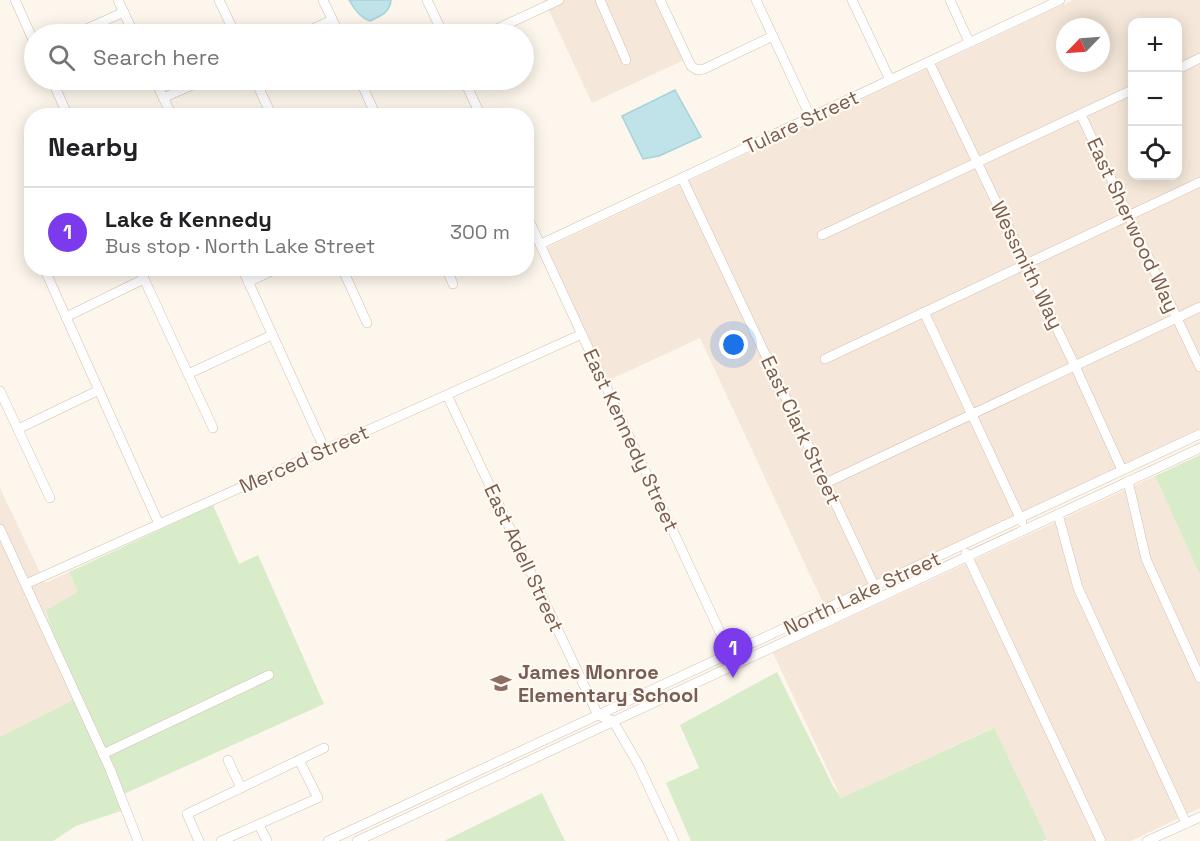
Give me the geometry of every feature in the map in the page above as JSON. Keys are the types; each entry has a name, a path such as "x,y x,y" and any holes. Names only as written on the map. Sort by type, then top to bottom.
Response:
{"street":[{"path":"15,0 26,24"},
{"path":"118,0 129,24"},
{"path":"219,0 230,24"},
{"path":"323,0 334,24"},
{"path":"427,0 438,24"},
{"path":"507,24 559,0"},
{"path":"600,0 626,60"},
{"path":"660,0 691,66 697,70 704,69 773,36"},
{"path":"756,0 811,118"},
{"path":"852,0 890,80"},
{"path":"950,0 969,42"},
{"name":"Tulare Street","path":"541,244 1060,0"},
{"path":"97,24 124,12"},
{"path":"323,24 332,20"},
{"path":"1182,67 1200,58"},
{"name":"Wessmith Way","path":"929,62 1075,366 1122,470"},
{"path":"56,90 64,108"},
{"path":"160,90 168,108"},
{"path":"164,98 182,90"},
{"path":"260,90 268,108"},
{"path":"364,90 372,108"},
{"path":"469,90 477,108"},
{"path":"822,235 1128,92"},
{"name":"East Sherwood Way","path":"1081,115 1200,367"},
{"name":"East Clark Street","path":"682,178 874,585"},
{"path":"825,359 1200,182"},
{"name":"East Kennedy Street","path":"534,230 736,665"},
{"path":"48,276 159,524"},
{"path":"143,276 213,428"},
{"path":"245,276 325,450"},
{"path":"248,282 261,276"},
{"path":"346,276 367,323"},
{"path":"450,276 453,284"},
{"path":"66,318 144,279"},
{"path":"826,483 1200,307"},
{"path":"924,312 1025,529"},
{"name":"Merced Street","path":"26,584 582,334"},
{"path":"188,374 272,335"},
{"path":"18,429 99,390"},
{"path":"0,391 50,498"},
{"name":"East Adell Street","path":"447,395 598,715"},
{"name":"North Lake Street","path":"328,841 1200,434"},
{"name":"North Lake Street","path":"357,841 1200,448"},
{"path":"1128,482 1146,559 1200,678"},
{"path":"1058,514 1078,588 1186,823"},
{"path":"0,529 103,754 138,841"},
{"path":"962,546 1101,841"},
{"path":"103,754 269,675"},
{"path":"598,715 612,721 638,764 674,841"},
{"path":"199,841 187,814 324,748"},
{"path":"228,760 241,788"},
{"path":"221,841 318,798 299,760"},
{"path":"488,766 505,771"},
{"path":"1147,841 1200,817"},
{"path":"259,825 267,841"}],"shaded area":[{"path":"544,0 655,0 684,60 592,103"},
{"path":"1073,0 1200,0 1200,428 824,605 700,338 609,380 546,248"},
{"path":"1155,476 1200,575 1200,808 1131,841 1047,841 993,728 841,798 773,653"},
{"path":"0,488 45,583 69,572 78,592 46,611 80,697 0,737"}],"green space":[{"path":"1200,455 1200,575 1155,476"},
{"path":"213,505 239,564 258,555 324,704 124,794 130,808 76,826 53,841 0,841 0,737 79,697 52,631 46,610 78,592 69,572"},
{"path":"777,672 841,798 994,728 1047,839 1042,841 691,841 666,783 699,768 680,725"},
{"path":"542,793 565,841 444,841"}],"water":[{"path":"349,0 391,0 387,11 370,21 355,10"},
{"path":"675,90 701,137 659,156 643,159 622,116"}],"place":[{"name":"Lake & Kennedy","path":"733,678"},
{"name":"James Monroe Elementary School","path":"501,683"}]}
